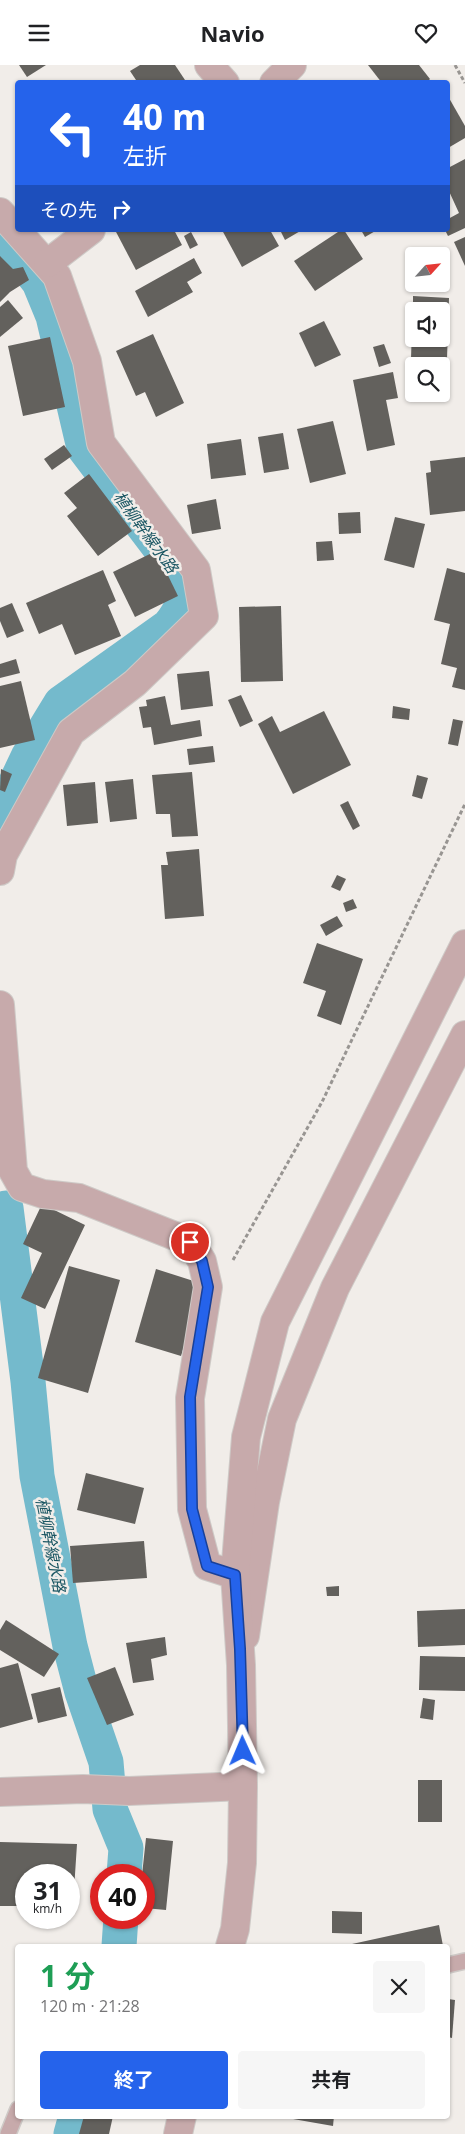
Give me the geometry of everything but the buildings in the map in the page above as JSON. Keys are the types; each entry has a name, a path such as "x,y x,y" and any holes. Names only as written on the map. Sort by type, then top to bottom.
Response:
{"street":[{"path":"209,65 222,80"},
{"path":"277,80 292,65"},
{"path":"0,212 15,228"},
{"path":"1,860 71,732 135,683 204,617 196,570 101,443 87,361 57,276 48,263 19,232"},
{"path":"48,263 89,232"},
{"path":"231,1944 235,1929 242,1863 241,1665 235,1575 246,1437 275,1322 465,944"},
{"path":"0,1005 13,1171 11,1191 79,1198 190,1242 202,1261 208,1287 190,1397 192,1509 207,1566 235,1575"},
{"path":"241,1665 265,1502 282,1419 335,1288 465,1035"},
{"path":"0,1792 83,1789 129,1791 243,1786"},
{"path":"178,2134 181,2119"}],"lane":[{"path":"450,1965 465,1961"},
{"path":"8,2134 15,2116"}],"path":[{"path":"455,65 465,83"},
{"path":"229,1269 322,1102 465,804"}],"waterway":[{"name":"植柳幹線水路","path":"0,233 39,282 53,316 84,448 178,572 183,588 183,601 178,613 169,626 61,703 28,757 0,816"},
{"name":"植柳幹線水路","path":"6,1208 28,1381 37,1476 70,1646 82,1692 106,1762 110,1809 126,1848 125,1864"},
{"name":"植柳幹線水路","path":"119,1944 120,1929"},
{"name":"植柳幹線水路","path":"71,2134 75,2119"}],"route":[{"path":"190,1242 202,1261 208,1287 190,1397 192,1509 207,1566 235,1575 240,1649 243,1751"}]}
